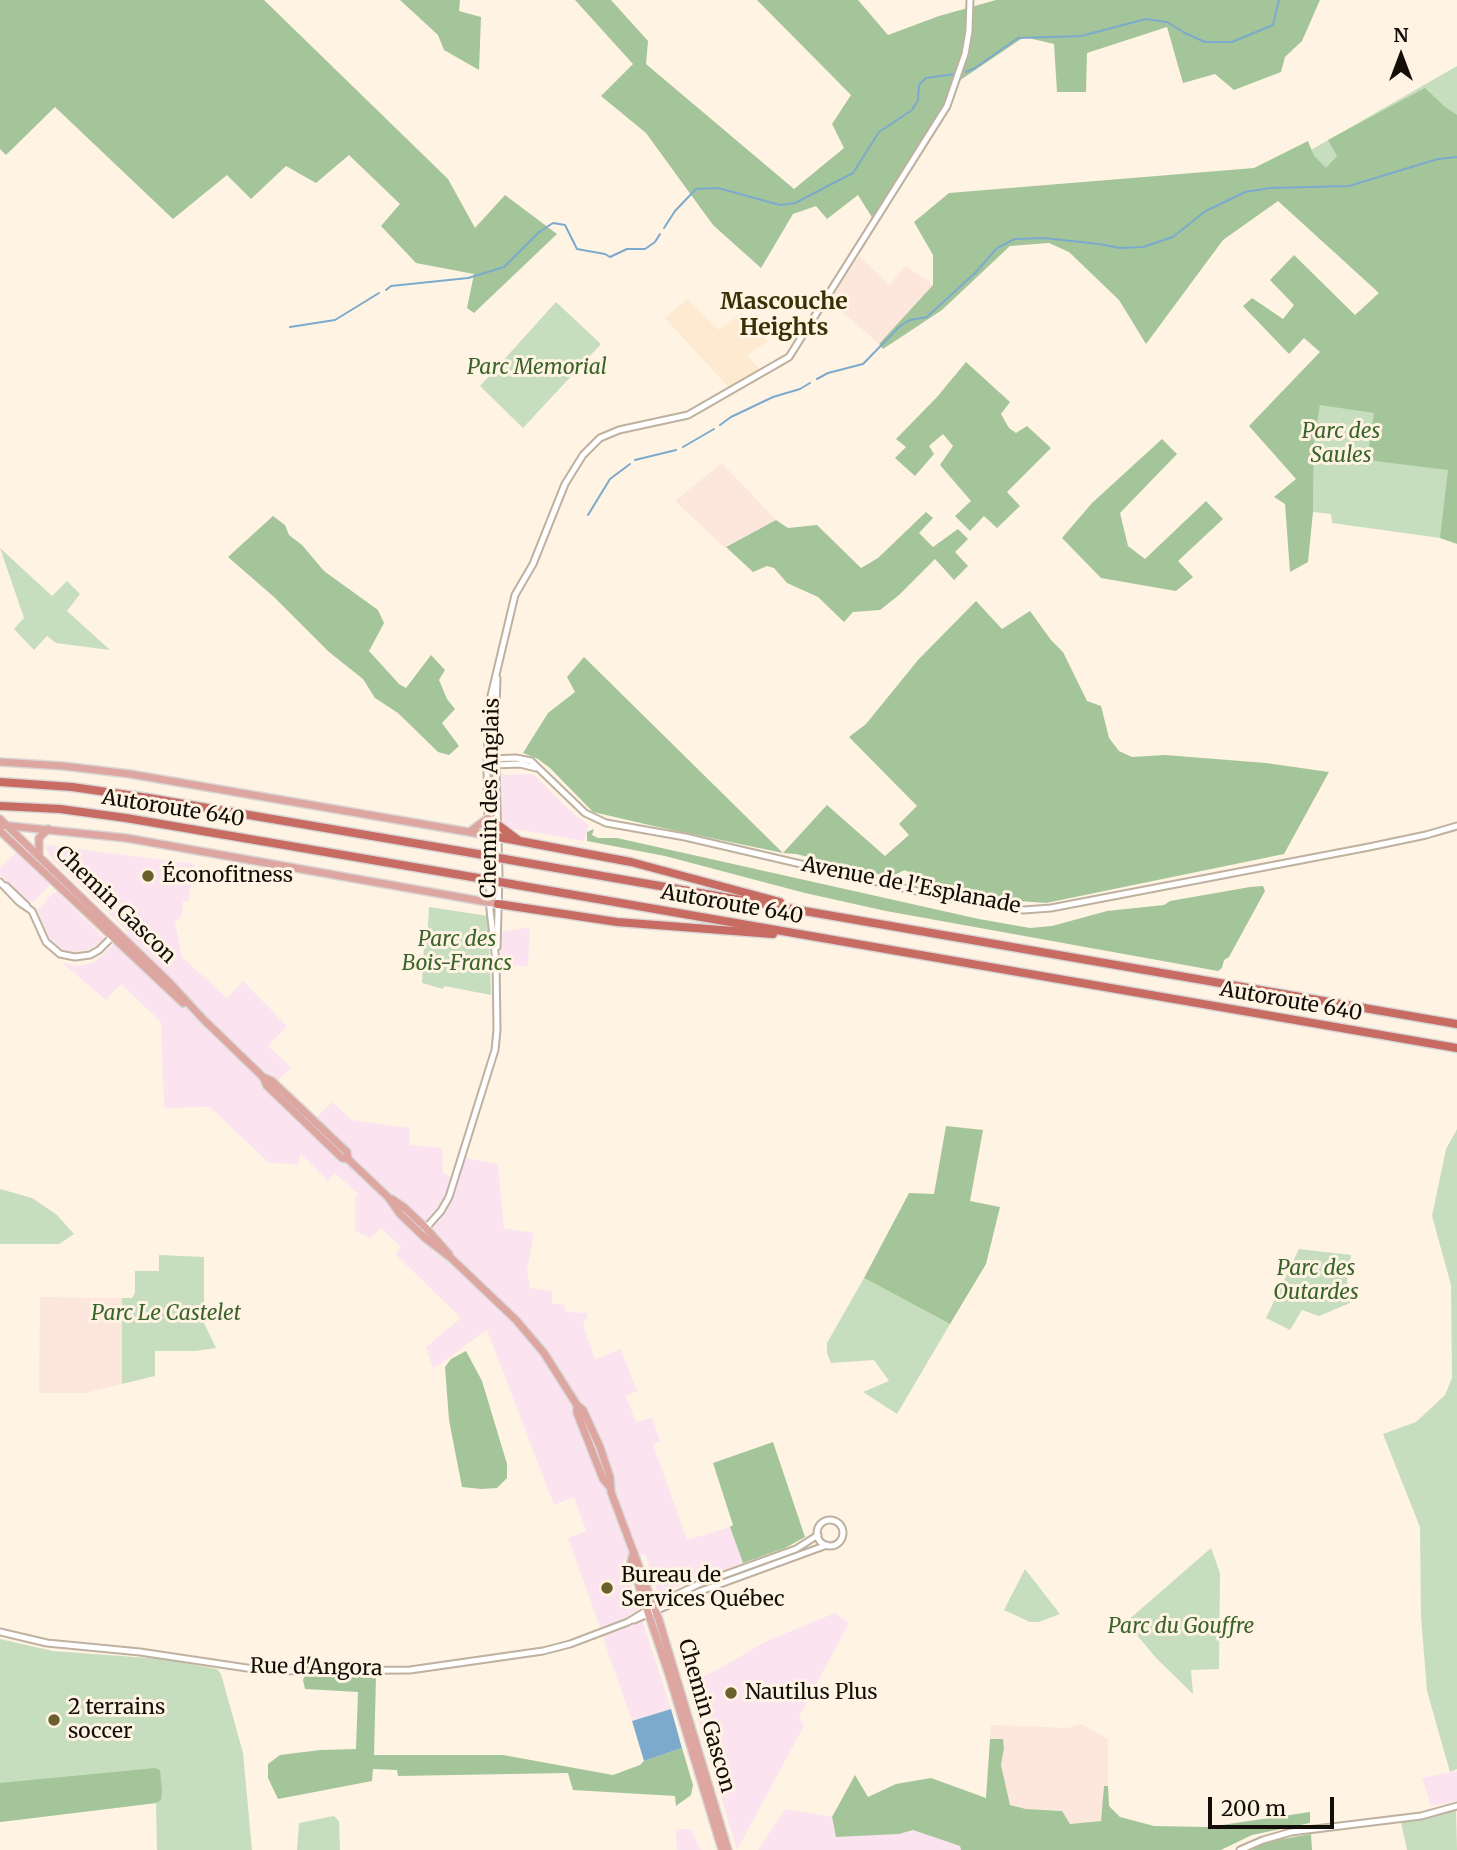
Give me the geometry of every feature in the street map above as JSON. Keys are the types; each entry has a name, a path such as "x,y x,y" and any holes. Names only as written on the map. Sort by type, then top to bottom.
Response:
{"highway":[{"name":"Autoroute 640","path":"0,782 61,786 139,796 1457,1024"},
{"name":"Autoroute 640","path":"4,806 126,818 1457,1048"},
{"path":"498,825 520,841"},
{"path":"493,837 632,862 817,913"},
{"path":"494,903 617,922 821,938"}],"main road":[{"path":"0,762 130,774 493,837"},
{"path":"468,832 488,818"},
{"name":"Chemin Gascon","path":"0,819 115,935"},
{"path":"4,826 151,842 494,903"},
{"path":"39,856 38,838 48,829"},
{"name":"Chemin Gascon","path":"0,831 169,982 263,1077 267,1086 342,1158 348,1159 388,1197 405,1208 423,1231 439,1240 451,1258 531,1336 559,1374 577,1405 577,1413 603,1479 609,1486 633,1554 631,1562 683,1695 728,1850"},
{"name":"Chemin Gascon","path":"652,1611 722,1850"}],"street":[{"name":"Chemin des Anglais","path":"493,837 498,825 497,678 515,595 533,564 565,484 583,455 600,438 620,430 680,418 789,357 947,106 965,54 970,0"},
{"name":"Chemin des Anglais","path":"423,1231 451,1193 495,1050 498,1030 493,837 488,818 487,762 489,704 492,686 497,678"},
{"name":"Avenue de l'Esplanade","path":"487,762 528,761 582,811 602,822 685,837 934,895 1028,910 1399,841 1457,826"},
{"path":"2,883 19,902 32,911 47,942 63,955 90,955 115,935"},
{"path":"833,1520 840,1524 842,1539 836,1544 827,1545 818,1535 819,1527 825,1521 833,1520"},
{"name":"Rue d'Angora","path":"652,1611 699,1584 796,1549 818,1535"},
{"name":"Rue d'Angora","path":"0,1632 47,1643 140,1652 267,1671 399,1670 551,1649 827,1545"},
{"path":"1240,1850 1290,1832 1416,1817 1457,1806"}],"shaded area":[{"path":"859,256 889,285 906,266 933,285 879,344 829,300"},
{"path":"687,299 719,330 741,313 768,341 747,355 761,371 730,389 665,318"},
{"path":"722,463 776,520 724,547 675,501"},
{"path":"501,772 505,775 533,774 589,825 584,841 504,827 500,820"},
{"path":"47,845 195,864 188,902 183,901 182,916 175,922 182,957 227,998 243,981 287,1026 268,1046 291,1067 269,1090 308,1126 332,1102 352,1120 410,1128 409,1145 442,1148 443,1173 458,1180 466,1158 498,1164 504,1228 534,1233 527,1269 530,1288 552,1291 552,1303 564,1305 567,1312 588,1313 583,1325 595,1360 621,1349 637,1391 626,1396 636,1422 652,1417 660,1441 653,1444 687,1540 730,1527 743,1563 658,1593 645,1554 623,1561 671,1709 632,1721 604,1641 603,1628 600,1627 568,1538 586,1531 574,1497 554,1505 487,1330 433,1369 426,1347 461,1318 395,1254 401,1247 381,1228 370,1238 355,1231 355,1199 358,1194 335,1173 328,1181 300,1153 299,1164 269,1163 210,1107 164,1108 161,1022 121,984 106,1000 61,962 77,966 93,963 128,932 50,857 45,847"},
{"path":"16,853 50,885 34,902 28,901 0,875 0,868"},
{"path":"57,892 104,938 97,945 85,951 70,952 50,939 37,911"},
{"path":"530,927 528,966 501,966 500,932"},
{"path":"40,1297 122,1298 122,1384 85,1393 39,1393"},
{"path":"835,1613 849,1623 799,1717 804,1726 737,1850 688,1686 769,1640"},
{"path":"1081,1724 1108,1739 1108,1786 1104,1786 1101,1821 1069,1824 1061,1810 1026,1809 1010,1805 1001,1765 1003,1739 990,1739 991,1725 1068,1728"},
{"path":"1457,1771 1457,1801 1431,1806 1422,1778"},
{"path":"785,1809 832,1817 836,1837 899,1834 913,1830 960,1846 961,1850 758,1850"},
{"path":"676,1829 691,1829 701,1850 677,1850"}],"green space":[{"path":"0,0 264,0 448,179 475,228 505,195 557,234 474,313 467,308 474,274 416,263 381,226 400,204 349,155 316,183 286,166 251,199 227,175 173,219 55,107 6,155 0,149"},
{"path":"400,0 460,0 459,11 481,17 479,70 444,50 438,35"},
{"path":"575,0 611,0 648,41 646,64 794,189 844,148 832,124 851,95 757,0 858,0 888,35 939,16 996,0 1320,0 1302,41 1285,57 1281,72 1234,90 1215,74 1183,83 1167,27 1087,53 1086,92 1057,92 1054,44 1024,37 956,83 923,145 873,219 858,195 827,219 816,206 793,214 761,268 713,225 646,133 601,96 633,64"},
{"name":"Parc des Saules","path":"1457,66 1457,543 1440,538 1332,523 1331,514 1313,512 1314,445 1320,405 1278,396 1379,293 1271,173"},
{"path":"1425,88 1457,115 1457,544 1440,538 1448,470 1367,460 1374,413 1320,405 1314,445 1313,512 1308,562 1290,572 1285,504 1274,497 1296,479 1249,426 1320,352 1304,338 1289,354 1243,306 1252,298 1283,319 1294,305 1270,280 1294,255 1355,315 1379,293 1278,201 1223,240 1146,344 1119,300 1069,252 1049,243 1010,246 942,310 883,349 879,344 933,285 933,255 914,222 949,193 1254,168 1308,141 1314,156 1326,168 1337,156 1328,140"},
{"name":"Parc Memorial","path":"556,302 601,344 523,428 480,386"},
{"path":"966,362 1010,402 1001,414 1009,428 1016,433 1027,426 1051,448 1007,492 1020,506 997,528 984,516 970,531 955,516 971,501 940,465 953,446 943,434 929,446 934,454 915,476 895,458 906,447 896,439"},
{"path":"1162,439 1177,454 1120,513 1128,546 1145,559 1206,501 1223,519 1178,561 1193,577 1176,591 1101,578 1062,538 1092,503"},
{"path":"926,512 933,518 919,533 933,547 958,529 968,539 955,552 968,566 954,580 935,559 880,610 853,612 844,622 818,597 787,583 774,568 767,566 753,572 726,547 776,520 788,528 817,525 861,568 878,558"},
{"path":"273,516 285,525 289,535 302,545 324,571 378,610 384,623 369,651 399,684 406,688 431,655 445,670 439,680 447,699 455,709 442,723 459,746 449,755 438,752 398,713 375,698 363,679 329,652 274,597 228,557"},
{"path":"0,548 52,596 67,581 80,594 67,611 110,650 56,643 47,636 34,650 14,629 24,618"},
{"path":"976,601 1002,629 1030,611 1063,652 1087,701 1101,706 1109,738 1119,751 1132,757 1165,755 1266,763 1329,772 1284,854 1046,903 936,889 905,870 890,877 783,853 827,805 885,856 909,835 899,824 917,806 849,737 866,724 918,660"},
{"path":"584,657 783,853 593,812 550,768 523,753 548,713 575,692 567,677"},
{"path":"594,829 592,835 598,838 617,838 1030,928 1052,926 1107,911 1164,905 1170,901 1250,887 1263,886 1265,891 1229,957 1218,971 886,911 805,893 665,856 587,841 587,832"},
{"name":"Parc des Bois-Francs","path":"429,907 488,916 491,995 444,986 443,989 422,983 424,946 421,939 427,940"},
{"path":"946,1126 983,1130 970,1201 1000,1207 986,1264 950,1324 864,1278 909,1193 934,1194"},
{"path":"1457,1129 1457,1769 1450,1772 1427,1691 1421,1617 1420,1527 1383,1434 1416,1422 1445,1395 1452,1378 1451,1285 1432,1216 1446,1149"},
{"path":"0,1189 32,1198 57,1215 74,1234 59,1244 0,1244"},
{"name":"Parc des Outardes","path":"1299,1249 1351,1255 1347,1281 1350,1303 1319,1316 1302,1310 1290,1330 1266,1318"},
{"name":"Parc Le Castelet","path":"159,1255 204,1257 204,1323 216,1348 155,1351 155,1376 122,1384 122,1298 132,1298 135,1293 135,1271 159,1271"},
{"path":"864,1278 950,1324 897,1414 863,1392 889,1381 874,1360 831,1363 827,1353 827,1343"},
{"path":"466,1351 482,1381 507,1464 507,1478 497,1488 462,1487 449,1420 445,1367 451,1359"},
{"path":"773,1442 805,1537 785,1548 743,1563 730,1527 733,1525 713,1463"},
{"name":"Parc du Gouffre","path":"1211,1548 1220,1573 1219,1669 1191,1670 1193,1694 1157,1659 1126,1622"},
{"path":"1025,1569 1060,1614 1039,1622 1030,1622 1004,1610"},
{"path":"0,1639 53,1651 162,1659 217,1669 221,1674 243,1753 252,1850 157,1850 156,1803 0,1822"},
{"path":"306,1673 376,1676 374,1755 503,1755 613,1775 682,1748 693,1785 691,1795 676,1806 675,1796 573,1790 568,1773 398,1776 397,1770 373,1769 372,1781 278,1799 268,1778 268,1764 280,1755 356,1749 358,1692 305,1689 303,1680"},
{"path":"990,1739 1003,1739 1001,1765 1010,1805 1026,1809 1062,1811 1070,1824 1101,1821 1104,1786 1108,1786 1109,1806 1120,1817 1154,1826 1208,1827 1310,1812 1310,1823 1252,1835 1221,1850 961,1850 960,1846 913,1830 899,1834 836,1837 832,1817 855,1775 868,1797 896,1784 931,1778 986,1798"},
{"path":"155,1768 160,1770 162,1790 161,1800 156,1803 0,1822 0,1783"},
{"path":"1456,1810 1457,1850 1407,1850 1401,1822"},
{"path":"334,1816 339,1821 340,1850 297,1850 299,1823"},
{"path":"1311,1834 1312,1850 1252,1850 1265,1842"}],"water":[{"path":"671,1709 682,1748 644,1761 632,1721"}],"waterway":[{"path":"966,72 1018,38 1081,36 1146,19 1167,22 1205,42 1232,42 1273,25 1279,0"},
{"path":"664,228 675,211 696,189 718,188 780,205 795,203 853,173 879,132 912,110 918,100 919,85 926,78 955,74"},
{"path":"817,379 828,373 863,364 900,326 910,320 927,317 975,273 997,248 1015,239 1044,238 1120,248 1143,247 1173,237 1204,212 1245,192 1270,188 1349,186 1438,159 1457,157"},
{"path":"386,290 391,286 468,278 504,267 539,232 553,223 565,225 577,249 610,257 627,249 645,249 655,242 660,234"},
{"path":"290,327 335,320 379,293"},
{"path":"720,425 773,397 810,383"},
{"path":"683,447 714,429"},
{"path":"635,460 676,450"},
{"path":"588,515 610,479 630,464"}],"place":[{"name":"Éconofitness","path":"148,876"},
{"name":"Bureau de Services Québec","path":"607,1588"},
{"name":"Nautilus Plus","path":"731,1693"},
{"name":"2 terrains soccer","path":"54,1720"}],"district":[{"name":"Mascouche Heights","path":"784,315"}]}
